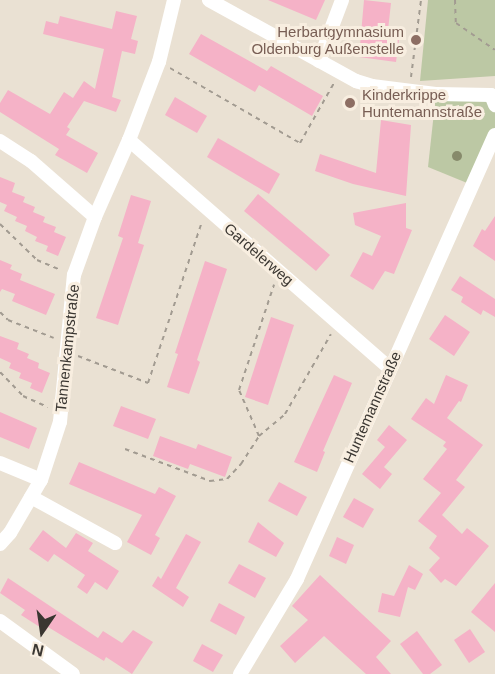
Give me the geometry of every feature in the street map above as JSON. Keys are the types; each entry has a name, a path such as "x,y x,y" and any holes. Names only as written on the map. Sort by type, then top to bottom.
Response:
{"street":[{"name":"Tannenkampstraße","path":"0,544 10,533 41,480 61,414 74,276 94,217 129,140 159,62 174,0"},
{"path":"209,0 339,72 372,86 412,91 491,95 495,105"},
{"path":"319,61 342,0"},
{"name":"Huntemannstraße","path":"240,674 297,579 389,368 495,135"},
{"name":"Gardelerweg","path":"129,140 389,368"},
{"path":"0,141 31,161 94,217"},
{"path":"0,463 41,480"},
{"path":"31,496 115,543"},
{"path":"0,621 73,674"}],"path":[{"path":"412,91 412,64 421,0"},
{"path":"455,0 456,23 495,50"},
{"path":"159,62 300,143 339,72"},
{"path":"0,312 8,320 67,348 148,382 207,208"},
{"path":"0,224 37,260 74,276"},
{"path":"260,436 239,390 279,271"},
{"path":"125,449 210,481 227,478 241,464 260,436 285,414 338,323"},
{"path":"0,372 23,396 61,414"}],"green space":[{"path":"428,0 495,0 495,76 420,81"},
{"path":"436,94 491,95 495,105 495,135 472,185 428,167"}],"building":[{"path":"268,0 325,0 316,20"},
{"path":"364,0 391,3 387,39 399,40 396,62 359,57"},
{"path":"116,11 137,16 131,39 138,41 135,54 122,51 112,97 121,100 116,112 84,101 67,127 70,129 66,135 98,153 87,173 55,155 59,149 0,112 0,103 8,90 50,114 64,92 73,98 84,81 95,89 104,49 43,34 46,21 58,24 60,16 112,29"},
{"path":"201,34 267,71 271,66 323,96 312,116 259,85 255,92 189,54"},
{"path":"175,97 207,116 197,133 165,115"},
{"path":"381,120 411,125 406,196 353,184 315,171 320,154 376,173"},
{"path":"218,138 280,174 269,194 207,157"},
{"path":"0,177 15,183 12,192 25,197 23,202 35,207 33,212 45,217 43,222 56,227 54,232 66,237 58,256 46,251 48,246 35,241 37,237 25,231 27,226 15,221 17,217 4,211 7,205 0,202"},
{"path":"258,194 330,255 316,271 244,211"},
{"path":"131,195 151,201 138,243 144,245 118,325 96,318 123,238 118,236"},
{"path":"406,203 406,228 412,230 394,274 385,271 373,290 350,276 363,252 372,256 381,236 355,225 353,213"},
{"path":"495,216 495,261 473,246 482,229 485,231"},
{"path":"0,260 12,265 10,269 22,274 20,280 55,294 46,315 12,301 15,294 2,289 0,292"},
{"path":"205,261 227,269 197,360 200,362 189,394 167,387 178,354 175,353"},
{"path":"460,276 495,299 495,317 483,310 481,315 461,302 463,297 451,290"},
{"path":"445,315 470,332 454,356 429,339"},
{"path":"271,317 294,325 268,405 245,397"},
{"path":"0,336 19,343 17,349 29,354 27,358 39,363 38,368 50,373 42,393 30,388 32,383 19,378 21,373 9,368 11,363 0,358"},
{"path":"334,375 352,383 323,451 325,452 317,472 294,462"},
{"path":"446,375 468,385 461,402 459,401 447,418 483,445 456,480 465,487 442,515 462,534 467,528 489,546 456,586 445,579 441,583 429,570 440,558 429,548 437,536 418,521 441,493 423,479 447,449 443,446 446,442 411,419 426,398 434,404"},
{"path":"121,406 156,419 148,439 113,426"},
{"path":"0,412 37,428 29,449 0,437"},
{"path":"389,425 407,440 384,467 392,474 380,489 362,474 385,447 377,440"},
{"path":"160,436 196,449 198,444 232,457 225,477 190,464 188,469 153,456"},
{"path":"79,462 155,494 159,487 176,496 155,535 160,538 151,555 127,542 142,515 69,484"},
{"path":"279,482 307,497 297,516 268,501"},
{"path":"354,498 374,509 363,528 343,517"},
{"path":"258,522 284,543 276,557 248,542"},
{"path":"43,530 66,548 76,533 93,543 88,551 119,571 107,590 95,582 87,594 77,587 85,575 54,554 48,562 29,549"},
{"path":"186,534 201,542 176,588 189,597 183,607 152,586 158,576 161,579"},
{"path":"337,537 354,545 346,564 329,556"},
{"path":"239,564 266,578 255,598 228,583"},
{"path":"409,565 423,574 415,590 408,587 400,617 378,612 382,593 394,596"},
{"path":"320,575 391,641 376,657 391,674 366,674 324,636 295,663 280,646 308,620 292,606"},
{"path":"8,578 98,638 103,631 122,643 133,630 153,642 132,674 106,657 104,661 48,627 46,631 21,615 25,610 0,593"},
{"path":"495,583 495,632 471,612"},
{"path":"219,603 245,617 236,635 210,621"},
{"path":"470,629 485,652 469,663 454,640"},
{"path":"417,631 442,665 430,674 423,674 400,644"},
{"path":"202,644 223,655 213,672 193,661"}],"place":[{"name":"Herbartgymnasium Oldenburg Außenstelle","path":"416,40"},
{"name":"Kinderkrippe Huntemannstraße","path":"350,103"}]}
